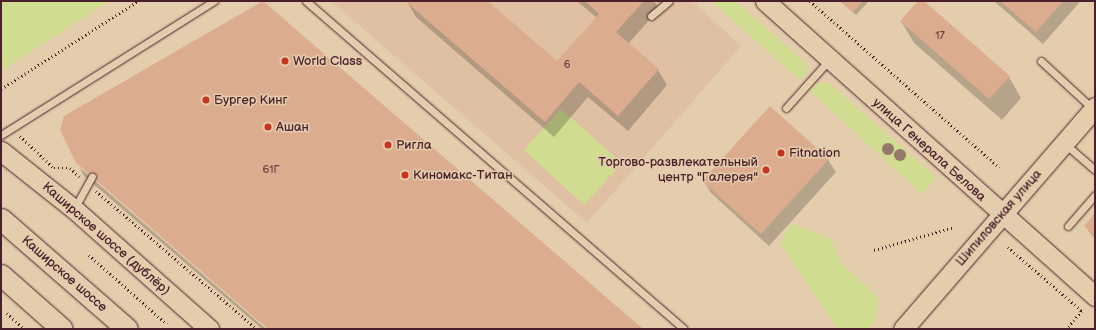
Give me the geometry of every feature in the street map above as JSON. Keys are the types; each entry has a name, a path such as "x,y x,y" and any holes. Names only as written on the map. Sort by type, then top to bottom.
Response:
{"main road":[{"name":"улица Генерала Белова","path":"765,1 1002,215 1094,292"},
{"name":"Шипиловская улица","path":"903,329 1094,108"},
{"name":"Каширское шоссе (дублёр)","path":"1,151 74,210 209,329"},
{"name":"Каширское шоссе","path":"1,218 127,329"},
{"path":"1,275 62,329"}],"lane":[{"path":"1,135 13,129 214,1"},
{"path":"306,1 684,329"},
{"path":"651,16 669,1"},
{"path":"786,108 830,59"},
{"path":"1041,61 1094,108"},
{"path":"1064,143 1095,170"},
{"path":"74,210 89,180"},
{"path":"1068,226 1095,195"}],"path":[{"path":"1,88 138,1"},
{"path":"810,1 999,167"},
{"path":"13,129 54,168 70,168 89,180 256,329"},
{"path":"874,250 954,227"},
{"path":"1008,247 1082,311 1067,329"},
{"path":"89,255 167,324"},
{"path":"7,314 24,329"}],"shaded area":[{"path":"331,1 692,1 741,46 587,223"}],"green space":[{"path":"1,1 109,1 1,71"},
{"path":"711,1 735,1 806,63 808,67 805,75 800,80"},
{"path":"820,82 829,83 936,177 922,194 809,90"},
{"path":"561,109 622,163 584,205 524,150"},
{"path":"791,223 831,239 841,263 879,298 874,324 867,329 838,329 780,244"}],"building":[{"path":"263,1 643,329 268,329 76,163 60,130 64,116"},
{"path":"405,1 488,1 557,61 599,14 585,1 644,1 616,32 659,69 618,116 579,82 545,122"},
{"path":"841,1 863,1 853,12"},
{"path":"918,1 924,1 1010,76 989,99 900,21"},
{"path":"1000,1 1063,1 1036,32"},
{"name":"Торгово-развлекательный центр \"Галерея\"","path":"770,106 829,159 761,234 702,181"},
{"path":"1095,213 1095,236 1084,226"}],"place":[{"name":"World Class","path":"285,61"},
{"name":"Бургер Кинг","path":"206,100"},
{"name":"Ашан","path":"268,127"},
{"name":"Ригла","path":"388,145"},
{"name":"Fitnation","path":"781,153"},
{"name":"Торгово-развлекательный центр \"Галерея\"","path":"766,170"},
{"name":"Киномакс-Титан","path":"405,175"}]}
